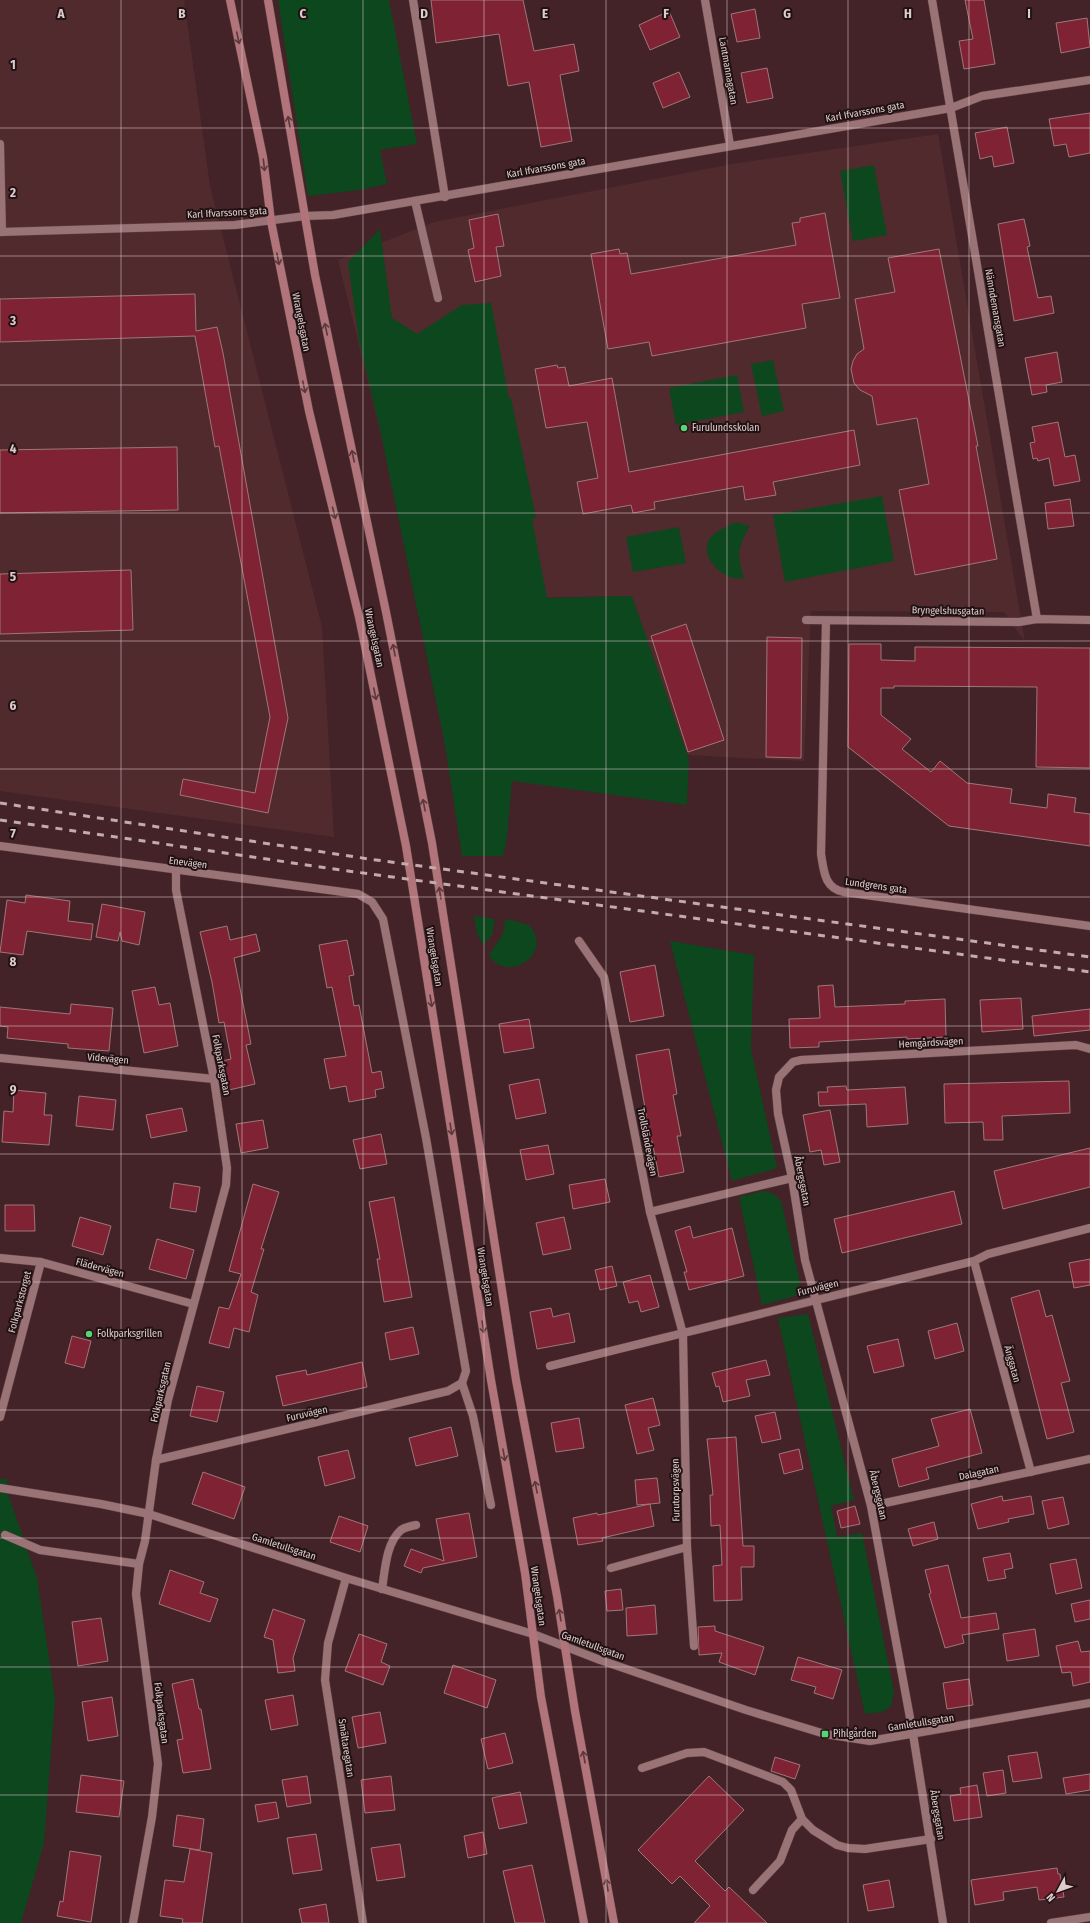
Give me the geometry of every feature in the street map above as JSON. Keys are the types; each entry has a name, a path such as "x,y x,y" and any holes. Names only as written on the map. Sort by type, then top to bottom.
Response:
{"main road":[{"name":"Wrangelsgatan","path":"230,0 264,157 271,221 309,411 360,617 406,846 533,1634 541,1697 584,1923"},
{"name":"Wrangelsgatan","path":"268,0 315,275 386,612 432,843 516,1380 614,1923"}],"street":[{"path":"413,0 445,197"},
{"name":"Lantmannagatan","path":"705,0 730,145"},
{"name":"Nämndemansgatan","path":"932,0 1037,619"},
{"name":"Karl Ifvarssons gata","path":"1,232 235,225 305,216 332,215 445,197 730,145 951,108 982,96 1090,80"},
{"path":"0,144 1,232"},
{"path":"415,201 438,298"},
{"name":"Bryngelshusgatan","path":"806,620 1019,622 1037,619 1090,620"},
{"name":"Lundgrens gata","path":"826,621 821,854 824,874 829,884 838,891 844,892 1090,926"},
{"name":"Enevägen","path":"0,846 176,871 358,894 372,902 383,919 426,1138 466,1371 462,1383"},
{"name":"Folkparksgatan","path":"133,1923 152,1817 158,1764 136,1594 139,1564 149,1514 156,1460 168,1400 226,1185 226,1161 214,1079 176,890 176,871"},
{"name":"Trollsländevägen","path":"579,941 604,977 650,1212 683,1334"},
{"name":"Hemgårdsvägen","path":"779,1077 793,1062 801,1060 1076,1045 1090,1050"},
{"name":"Videvägen","path":"0,1058 214,1079"},
{"name":"Åbergsgatan","path":"779,1077 776,1090 778,1114 792,1178 806,1260 871,1506 913,1734 931,1839 943,1923"},
{"path":"650,1212 792,1178"},
{"name":"Furuvägen","path":"550,1366 974,1261 988,1254 1090,1228"},
{"name":"Flädervägen","path":"0,1258 41,1262 193,1304"},
{"name":"Änggatan","path":"974,1261 1031,1472"},
{"name":"Folkparkstorget","path":"0,1417 41,1262"},
{"name":"Furutorpsvägen","path":"683,1334 687,1546 694,1646"},
{"path":"462,1383 474,1416 491,1506"},
{"name":"Furuvägen","path":"156,1460 448,1391 462,1383"},
{"name":"Dalagatan","path":"871,1506 1090,1459"},
{"name":"Gamletullsgatan","path":"0,1488 101,1504 149,1514 346,1578 533,1634 780,1721 825,1734 870,1741 1090,1703"},
{"path":"382,1589 387,1560 394,1538 403,1529 416,1525"},
{"path":"5,1535 40,1550 139,1564"},
{"path":"611,1568 687,1546"},
{"name":"Smältaregatan","path":"346,1578 328,1642 325,1680 364,1923"},
{"path":"642,1768 687,1753 704,1752 783,1782 791,1790 802,1819 813,1830 837,1845 848,1848 879,1848 931,1839"},
{"path":"753,1890 780,1861 792,1830 802,1819"},
{"path":"1051,1923 1090,1916"}],"shaded area":[{"path":"0,0 184,0 210,186 322,627 334,837 0,791"},
{"name":"Furulundsskolan","path":"938,134 1025,642 1004,612 811,611 804,761 687,755 631,596 422,600 338,260 434,222 732,164"}],"green space":[{"path":"278,0 389,0 417,144 380,150 387,184 360,190 308,196"},
{"path":"874,165 887,235 853,241 840,171"},
{"path":"380,229 392,318 417,334 462,305 491,303 509,398 511,398 536,518 532,519 547,598 632,596 689,760 687,805 512,781 507,838 503,856 462,856 445,745 380,429 359,341 348,262"},
{"path":"773,360 784,411 762,416 751,364"},
{"path":"737,375 744,412 676,425 669,388"},
{"path":"882,496 894,561 785,582 773,515"},
{"path":"735,522 750,526 743,540 739,557 744,578 732,578 722,573 713,564 707,554 708,542 710,538"},
{"path":"679,527 686,563 633,572 626,537"},
{"path":"474,916 491,918 495,920 492,935 483,945 477,934"},
{"path":"508,919 529,925 536,936 536,946 532,955 525,962 516,966 506,967 496,963 489,955 503,934 505,921"},
{"path":"670,941 754,955 751,1049 777,1168 732,1181"},
{"path":"764,1191 774,1194 781,1201 800,1282 795,1296 762,1305 739,1197"},
{"path":"808,1314 854,1500 831,1506 837,1537 862,1533 894,1692 891,1706 882,1712 865,1714 778,1318"},
{"path":"0,1479 7,1479 8,1494 37,1578 55,1698 44,1843 21,1923 0,1923"}],"building":[{"path":"431,0 523,0 534,51 574,44 579,71 560,75 572,141 541,147 529,82 508,86 499,34 436,43"},
{"path":"965,0 984,0 995,64 964,69 959,41 973,39"},
{"path":"755,9 760,38 737,42 731,14"},
{"path":"669,11 680,37 650,50 639,25"},
{"path":"1087,18 1090,47 1061,53 1056,23"},
{"path":"767,68 773,98 747,103 741,73"},
{"path":"679,72 690,97 663,108 653,83"},
{"path":"1090,113 1090,153 1069,157 1066,144 1054,146 1049,119"},
{"path":"1007,127 1014,163 994,167 992,156 980,159 975,133"},
{"path":"825,213 840,298 802,304 806,328 652,356 649,342 608,349 591,254 619,249 620,254 627,253 631,274 796,245 792,223 800,222 800,218"},
{"path":"498,214 504,246 496,247 501,276 475,282 468,250 474,248 469,220"},
{"path":"1024,219 1030,246 1027,247 1038,298 1051,296 1054,313 1014,321 998,224"},
{"path":"939,249 978,446 976,446 997,559 915,575 899,490 929,484 917,418 877,425 872,396 860,390 854,383 851,369 853,361 857,354 864,349 855,299 895,292 888,258"},
{"path":"195,294 196,331 217,327 223,353 288,718 268,813 180,795 183,779 255,793 270,717 219,446 215,447 195,336 0,342 0,299"},
{"path":"1057,352 1062,382 1046,385 1047,392 1032,395 1025,358"},
{"path":"557,365 558,368 565,367 569,386 612,378 629,472 854,430 860,465 773,482 776,495 745,500 743,486 654,502 655,509 633,513 631,505 583,514 577,482 598,478 587,422 546,428 535,369"},
{"path":"1058,422 1065,457 1075,455 1080,481 1054,486 1049,458 1038,461 1037,458 1033,459 1030,443 1035,442 1032,427"},
{"path":"177,447 178,510 0,513 0,450"},
{"path":"1070,499 1074,526 1048,529 1045,503"},
{"path":"131,570 133,630 0,634 0,574"},
{"path":"686,624 724,740 688,752 651,636"},
{"path":"767,637 802,638 801,758 766,757"},
{"path":"849,644 881,644 881,660 915,661 915,647 1090,648 1090,768 1036,767 1037,687 894,686 894,688 881,688 881,715 911,739 902,749 931,772 940,761 967,783 1012,789 1010,803 1047,808 1048,794 1076,798 1074,812 1090,814 1090,846 949,826 848,747"},
{"path":"26,895 70,901 68,921 93,924 91,940 27,931 23,955 0,952 7,900 25,903"},
{"path":"102,904 145,912 139,945 122,941 120,932 118,941 96,937"},
{"path":"227,926 230,940 256,934 260,951 234,958 251,1044 246,1045 255,1084 229,1090 222,1061 231,1059 224,1022 219,1023 212,982 200,932"},
{"path":"347,940 354,975 349,976 354,1006 359,1005 372,1073 381,1071 384,1088 375,1090 376,1097 349,1102 346,1086 330,1089 324,1059 346,1056 332,987 327,988 319,945"},
{"path":"655,965 664,1016 630,1022 620,972"},
{"path":"833,985 835,1007 905,1004 905,1001 945,999 946,1037 907,1039 907,1037 819,1042 819,1047 790,1048 789,1019 820,1018 818,986"},
{"path":"155,987 159,1005 170,1003 178,1046 144,1053 132,991"},
{"path":"1021,998 1023,1029 982,1032 980,1000"},
{"path":"71,1004 113,1008 109,1051 68,1048 68,1044 7,1038 8,1027 0,1026 0,1007 70,1014"},
{"path":"1090,1009 1090,1030 1034,1036 1032,1016"},
{"path":"529,1019 534,1048 504,1053 499,1024"},
{"path":"669,1049 677,1094 673,1095 681,1136 677,1136 684,1172 659,1177 652,1141 649,1141 645,1120 647,1120 636,1055"},
{"path":"539,1079 546,1113 516,1119 509,1085"},
{"path":"1069,1081 1070,1113 1002,1116 1003,1140 984,1140 983,1122 945,1123 944,1084"},
{"path":"846,1086 847,1090 905,1087 908,1124 867,1127 866,1104 819,1106 818,1092 828,1092 827,1087"},
{"path":"14,1090 46,1093 44,1115 52,1115 49,1145 2,1142 4,1111 13,1112"},
{"path":"79,1096 116,1100 113,1130 76,1126"},
{"path":"182,1108 187,1131 151,1138 146,1115"},
{"path":"830,1110 840,1162 824,1165 821,1150 810,1152 803,1115"},
{"path":"263,1120 268,1148 241,1153 236,1124"},
{"path":"381,1134 387,1164 360,1169 353,1140"},
{"path":"548,1145 554,1174 526,1180 520,1150"},
{"path":"1090,1148 1090,1187 1003,1209 994,1171"},
{"path":"605,1179 610,1202 573,1209 569,1185"},
{"path":"174,1183 200,1187 196,1212 170,1208"},
{"path":"253,1184 279,1192 261,1249 264,1249 251,1292 258,1295 249,1332 234,1328 229,1348 209,1343 219,1307 229,1309 241,1274 229,1271"},
{"path":"954,1191 962,1224 842,1253 834,1219"},
{"path":"394,1197 412,1297 384,1302 377,1259 380,1259 369,1202"},
{"path":"5,1205 34,1205 35,1231 5,1231"},
{"path":"80,1217 111,1226 103,1255 72,1246"},
{"path":"564,1217 571,1249 543,1255 536,1223"},
{"path":"690,1226 693,1238 732,1228 744,1276 689,1290 684,1272 687,1272 675,1231"},
{"path":"157,1239 194,1250 186,1279 149,1269"},
{"path":"1090,1259 1090,1285 1074,1288 1069,1263"},
{"path":"612,1266 617,1286 600,1290 595,1270"},
{"path":"650,1275 659,1307 641,1312 638,1301 629,1303 623,1282"},
{"path":"1039,1290 1046,1317 1052,1315 1070,1381 1061,1383 1074,1432 1047,1439 1011,1298"},
{"path":"551,1308 553,1317 569,1313 575,1342 537,1349 530,1312"},
{"path":"957,1323 964,1351 935,1359 928,1331"},
{"path":"413,1327 419,1354 390,1360 385,1333"},
{"path":"72,1336 91,1341 84,1368 65,1363"},
{"path":"898,1339 904,1366 874,1373 867,1346"},
{"path":"766,1360 770,1375 746,1380 750,1396 723,1402 719,1386 716,1387 712,1373"},
{"path":"362,1362 367,1387 283,1406 276,1376 306,1370 307,1375"},
{"path":"197,1386 224,1392 217,1422 190,1416"},
{"path":"653,1398 660,1425 648,1428 654,1450 637,1454 625,1405"},
{"path":"970,1409 982,1453 926,1468 929,1479 899,1487 892,1459 939,1446 931,1419"},
{"path":"775,1412 781,1439 762,1443 755,1416"},
{"path":"579,1418 584,1448 556,1452 551,1423"},
{"path":"451,1427 458,1456 416,1466 409,1438"},
{"path":"736,1437 743,1546 754,1546 754,1567 741,1567 742,1600 714,1601 713,1566 722,1565 720,1525 711,1526 710,1495 713,1495 707,1439"},
{"path":"799,1449 803,1469 784,1474 779,1454"},
{"path":"348,1450 355,1478 325,1486 318,1457"},
{"path":"203,1472 245,1487 234,1519 192,1504"},
{"path":"657,1478 660,1503 637,1505 635,1480"},
{"path":"1002,1496 1003,1501 1031,1496 1034,1514 1008,1519 1009,1522 978,1529 971,1504"},
{"path":"1063,1497 1069,1524 1048,1529 1042,1501"},
{"path":"650,1504 654,1526 602,1538 603,1541 578,1545 573,1518 597,1513 598,1515"},
{"path":"855,1506 860,1524 841,1528 837,1511"},
{"path":"469,1513 477,1557 423,1568 421,1573 404,1566 411,1549 444,1561 436,1519"},
{"path":"339,1516 368,1526 360,1552 330,1542"},
{"path":"934,1522 938,1539 913,1546 908,1529"},
{"path":"1010,1553 1013,1568 1004,1570 1006,1578 988,1581 983,1558"},
{"path":"1076,1559 1082,1588 1056,1594 1050,1564"},
{"path":"948,1565 961,1618 996,1613 999,1629 962,1635 964,1643 945,1648 929,1594 931,1593 925,1570"},
{"path":"170,1570 204,1582 200,1593 218,1599 210,1622 159,1604"},
{"path":"621,1589 623,1610 607,1611 605,1591"},
{"path":"1090,1600 1090,1619 1075,1622 1071,1604"},
{"path":"655,1605 657,1634 627,1636 626,1608"},
{"path":"273,1609 305,1620 293,1658 295,1671 278,1673 273,1640 264,1637"},
{"path":"101,1618 108,1661 78,1666 72,1622"},
{"path":"715,1626 715,1631 764,1647 755,1675 719,1662 722,1653 699,1655 698,1627"},
{"path":"1035,1629 1039,1656 1007,1661 1003,1634"},
{"path":"359,1634 387,1644 381,1662 390,1666 383,1685 345,1671"},
{"path":"1078,1641 1081,1652 1090,1651 1090,1682 1073,1686 1071,1672 1062,1673 1056,1646"},
{"path":"798,1657 842,1670 833,1699 814,1693 816,1687 791,1680"},
{"path":"453,1665 496,1680 487,1708 444,1693"},
{"path":"193,1679 199,1709 201,1709 211,1769 183,1773 177,1740 183,1739 172,1684"},
{"path":"969,1679 973,1705 947,1709 943,1683"},
{"path":"293,1695 298,1725 271,1730 265,1700"},
{"path":"112,1697 118,1736 88,1741 82,1702"},
{"path":"380,1712 386,1743 358,1748 352,1717"},
{"path":"505,1733 513,1763 488,1769 481,1739"},
{"path":"1037,1752 1042,1778 1013,1782 1008,1756"},
{"path":"775,1757 800,1765 795,1779 771,1771"},
{"path":"1003,1770 1006,1793 987,1796 983,1773"},
{"path":"1090,1774 1090,1790 1066,1794 1063,1778"},
{"path":"81,1775 124,1781 119,1817 76,1812"},
{"path":"307,1776 311,1803 287,1807 282,1780"},
{"path":"391,1776 395,1810 365,1813 361,1780"},
{"path":"709,1776 744,1810 695,1861 725,1891 729,1887 767,1923 694,1923 710,1906 680,1876 672,1884 638,1850"},
{"path":"977,1785 982,1817 954,1821 950,1796 961,1794 960,1788"},
{"path":"520,1792 527,1823 499,1829 492,1798"},
{"path":"276,1802 279,1818 258,1822 255,1805"},
{"path":"177,1815 204,1819 200,1850 173,1846"},
{"path":"483,1832 487,1854 468,1858 464,1836"},
{"path":"316,1834 322,1870 293,1874 287,1838"},
{"path":"400,1844 405,1877 377,1881 371,1848"},
{"path":"190,1849 212,1853 202,1923 182,1923 183,1919 160,1916 165,1880 184,1882"},
{"path":"70,1851 101,1856 91,1922 57,1916 60,1901 63,1902"},
{"path":"532,1865 545,1923 515,1923 503,1871"},
{"path":"1057,1868 1058,1874 1060,1874 1064,1897 1039,1900 1037,1887 1003,1892 1004,1900 975,1905 971,1880"},
{"path":"889,1880 894,1907 868,1911 863,1885"},
{"path":"326,1904 329,1923 302,1923 299,1909"}],"railway":[{"path":"0,803 369,859 1090,957"},
{"path":"0,820 341,870 1090,972"}],"place":[{"name":"Furulundsskolan","path":"684,428"},
{"name":"Folkparksgrillen","path":"89,1334"},
{"name":"Pihlgården","path":"825,1734"}]}
